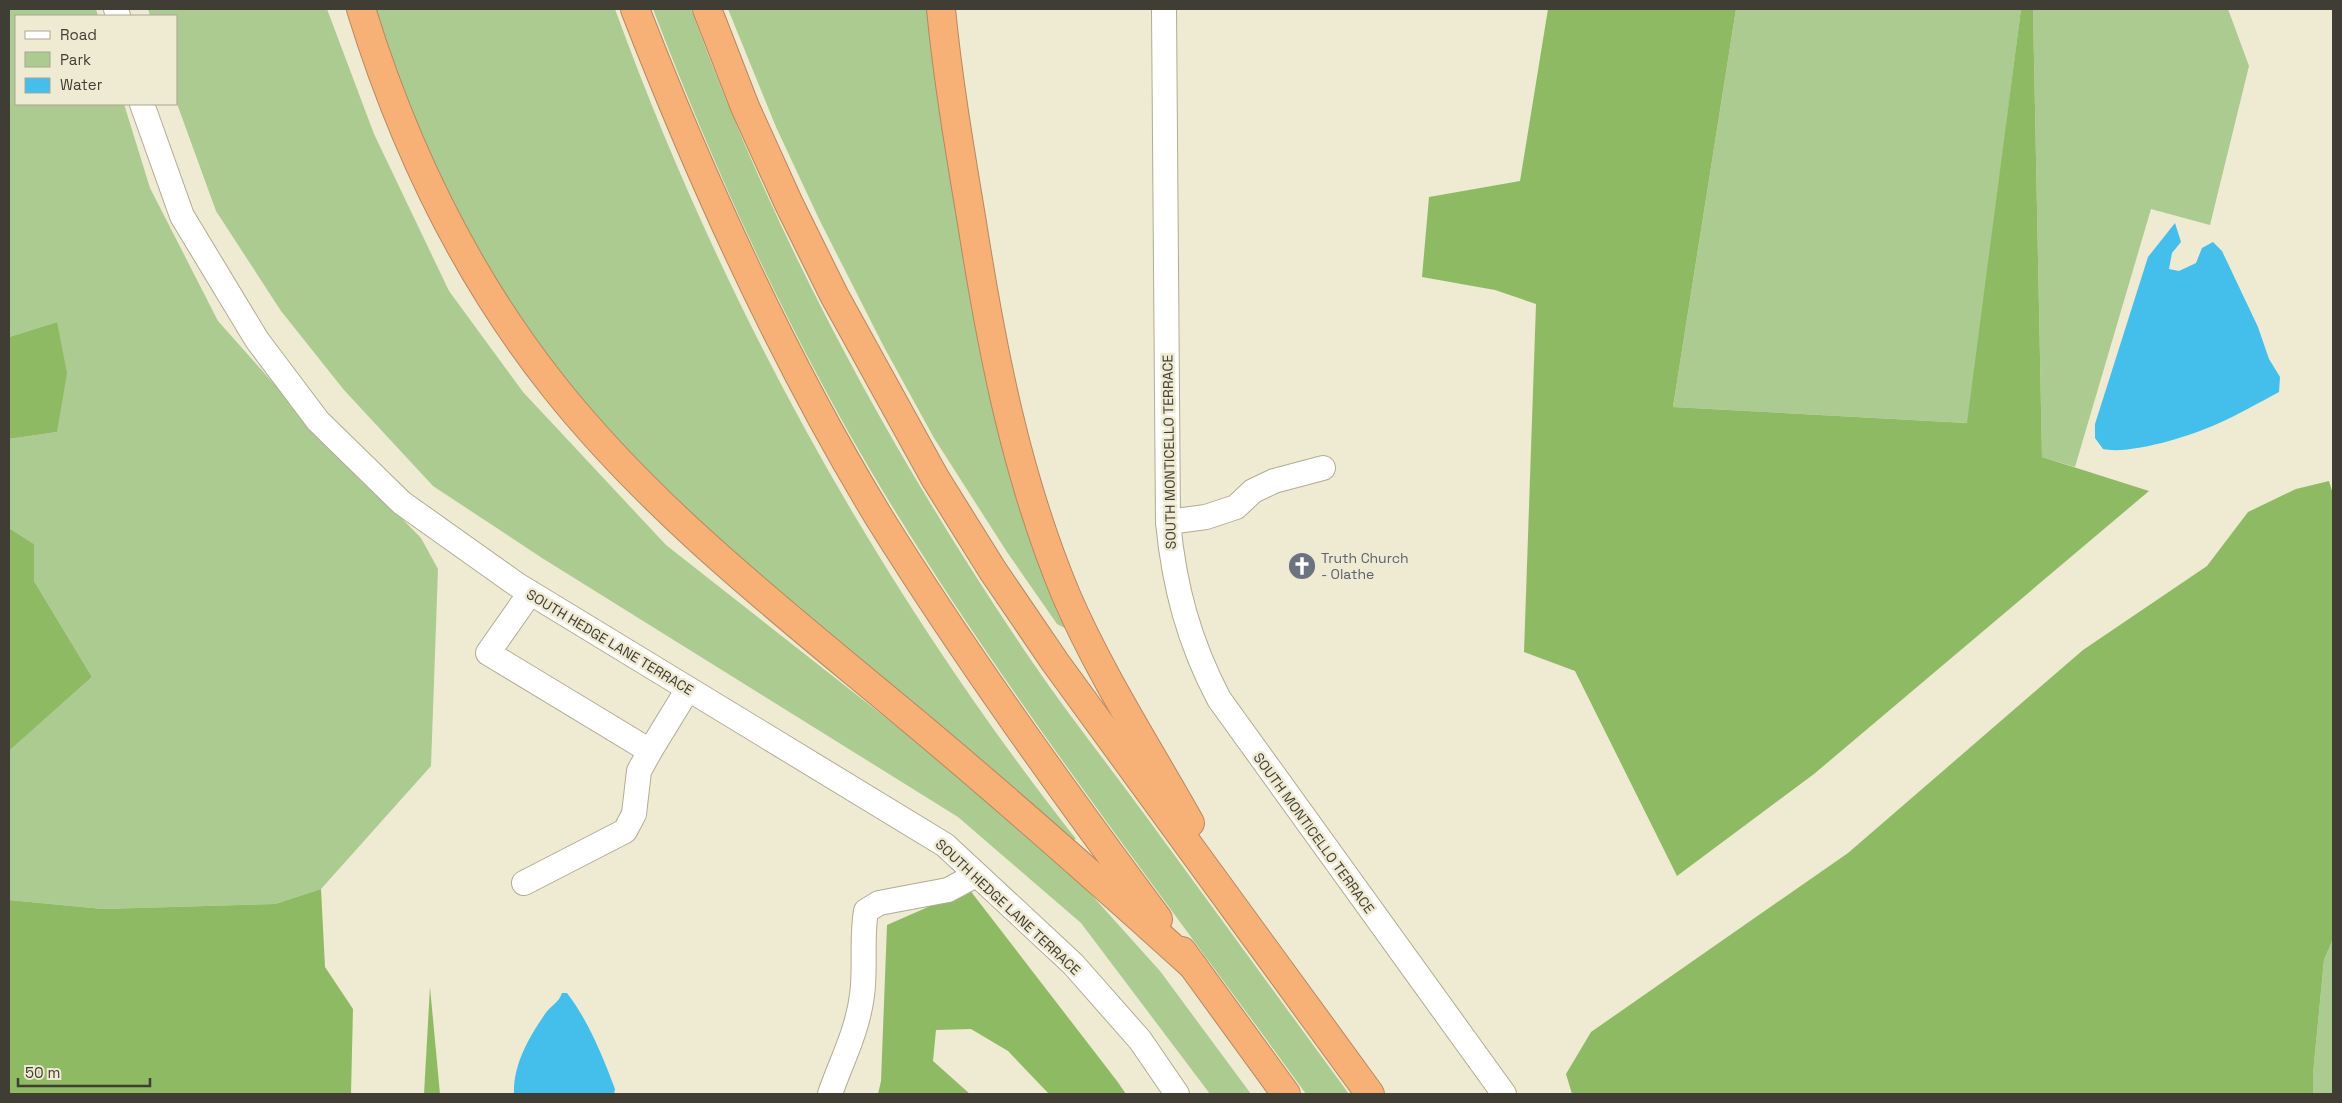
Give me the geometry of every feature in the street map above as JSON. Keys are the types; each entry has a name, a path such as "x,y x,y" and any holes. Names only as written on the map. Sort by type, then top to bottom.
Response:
{"highway":[{"path":"361,9 388,91 412,149 440,208 470,264 516,334 554,386 605,447 702,544 1058,844 1193,966"},
{"path":"635,9 670,100 736,247 772,322 829,430 870,502 1003,705 1286,1094"},
{"path":"707,9 746,107 798,221 834,295 935,478 993,571 1055,662 1370,1094"},
{"path":"941,9 946,67 994,355 1028,492 1067,596 1089,644 1249,928"}],"street":[{"name":"SOUTH MONTICELLO TERRACE","path":"1164,9 1168,522 1172,565 1181,607 1204,672 1219,700 1504,1094"},
{"name":"SOUTH HEDGE LANE TERRACE","path":"142,105 182,216 256,340 318,421 402,503 530,593 945,845 1073,964 1140,1040 1177,1094"},
{"path":"1168,522 1206,517 1236,507 1253,491 1274,481 1323,468"},
{"path":"530,593 488,653 650,751"},
{"path":"524,883 625,831 634,814 639,771 688,689"},
{"path":"830,1094 856,1027 865,967 863,926 866,911 879,903 948,890 976,874"}],"green space":[{"path":"9,9 96,9 98,15 15,15 15,105 124,105 150,188 218,321 315,430 421,538 438,569 431,766 321,889 275,904 103,909 9,900 9,751 92,677 34,581 34,544 9,528 9,439 57,432 57,322 9,337"},
{"path":"148,9 327,9 374,134 449,291 523,392 666,545 946,765 1062,862 1160,971 1251,1094 1210,1094 1081,923 958,817 542,558 433,486 344,390 281,311 216,211 177,105 178,15 150,15"},
{"path":"372,9 615,9 658,120 705,229 757,337 812,442 872,546 936,646 1004,744 1076,839 1071,841 753,574 589,414 501,293 436,177"},
{"path":"653,9 691,9 724,95 760,180 799,263 885,426 931,505 980,583 1059,699 1349,1094 1306,1094 1089,798 983,647 933,571 850,435 787,317 703,133"},
{"path":"728,9 927,9 931,34 1074,633 1057,624 1007,552 934,438 884,347 819,219 776,127"},
{"path":"1548,9 1736,9 1673,407 1967,423 2021,9 2033,9 2042,457 2149,491 1814,774 1677,876 1575,671 1524,652 1536,304 1495,290 1422,277 1429,197 1520,181"},
{"path":"1736,9 2021,9 1968,423 1673,407"},
{"path":"2033,9 2228,9 2249,66 2210,225 2151,209 2075,467 2042,457"},
{"path":"57,322 67,373 57,432 9,439 9,337"},
{"path":"2329,481 2333,494 2333,939 2324,960 2313,1074 2313,1094 1572,1094 1566,1074 1591,1032 1848,853 2083,650 2207,566 2248,512 2296,489"},
{"path":"9,528 34,544 34,581 92,677 9,751"},
{"path":"321,889 325,967 353,1009 351,1094 9,1094 9,900 103,909 275,904"},
{"path":"969,889 1126,1094 1049,1094 1008,1051 971,1029 936,1030 933,1061 970,1094 878,1094 881,1081 887,925"},
{"path":"2333,939 2333,1094 2313,1094 2313,1074 2324,960"},
{"path":"430,987 440,1094 424,1094"}],"water":[{"path":"2175,223 2181,242 2172,253 2169,269 2179,271 2196,263 2202,248 2213,242 2222,251 2258,327 2269,359 2280,377 2279,392 2240,413 2192,434 2144,447 2115,450 2103,449 2095,438 2095,424 2148,257"},
{"path":"562,993 567,993 588,1027 615,1089 614,1094 514,1094 516,1072 523,1052 539,1023"}],"place":[{"name":"Truth Church - Olathe","path":"1302,566"}]}
